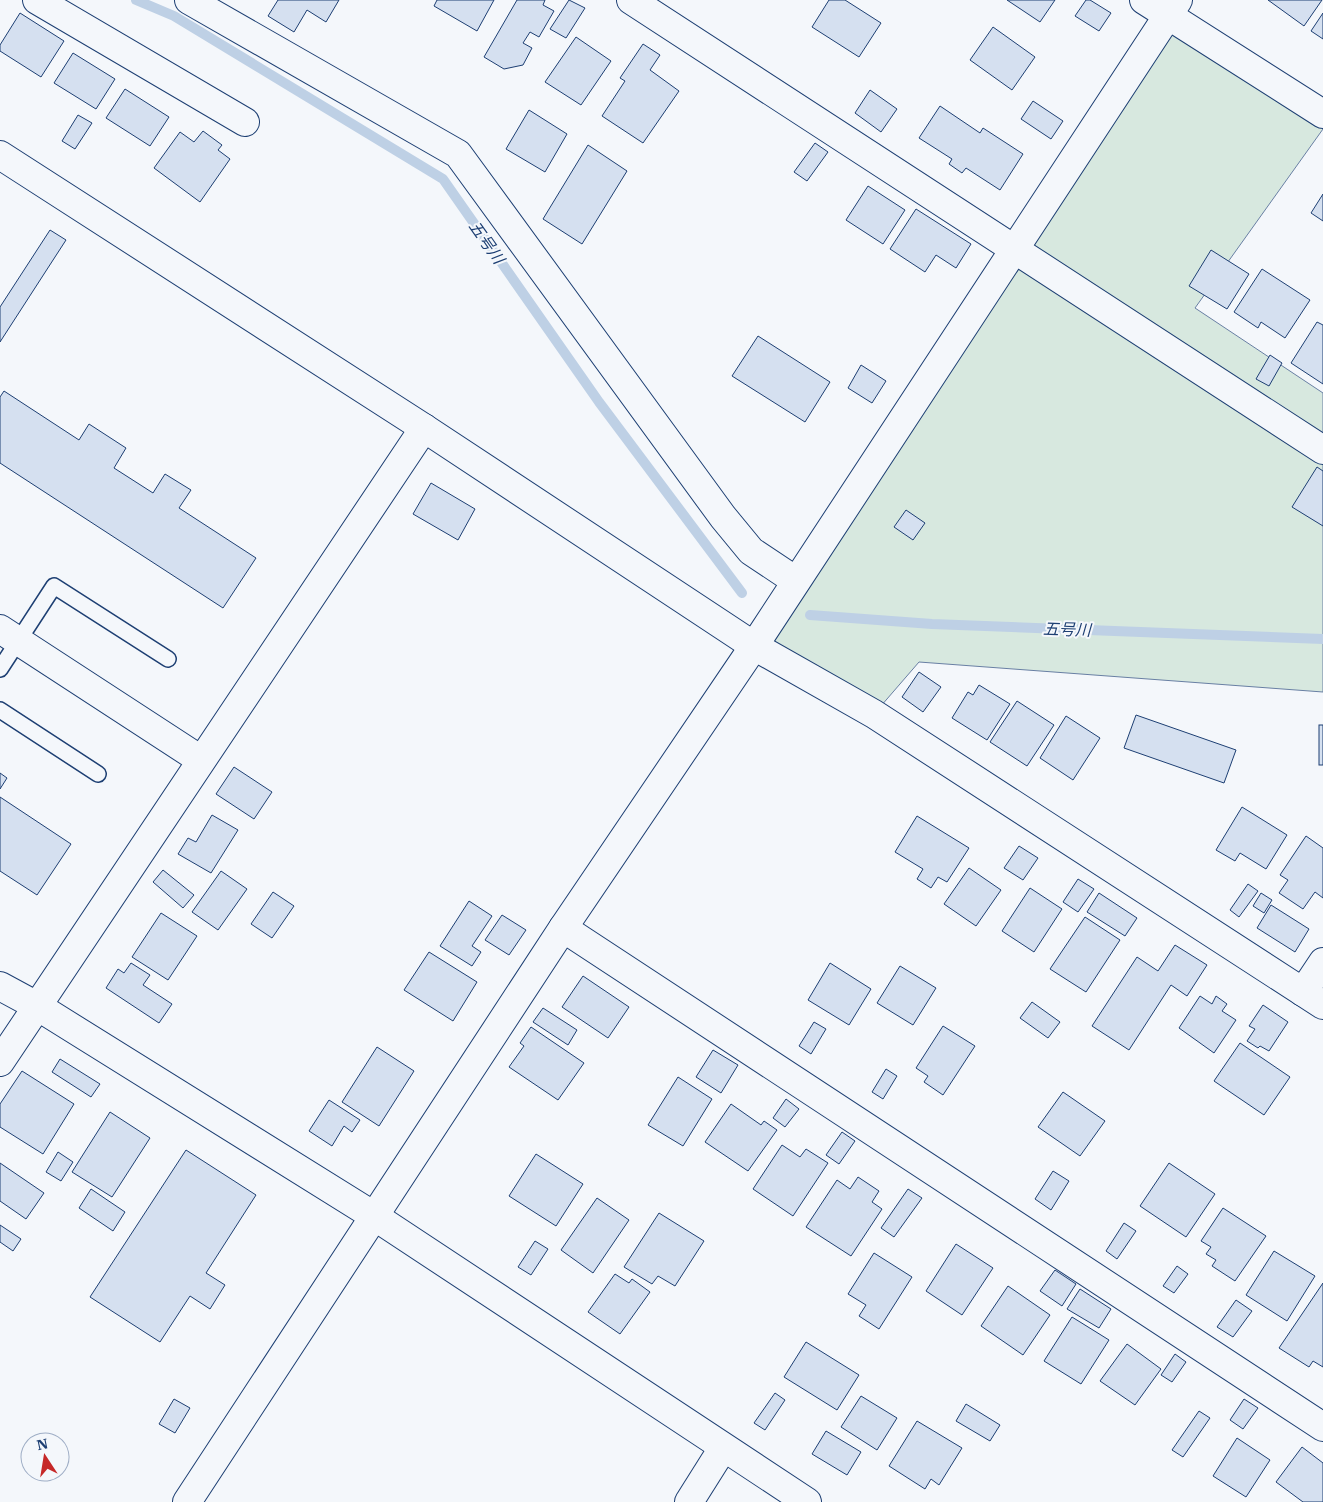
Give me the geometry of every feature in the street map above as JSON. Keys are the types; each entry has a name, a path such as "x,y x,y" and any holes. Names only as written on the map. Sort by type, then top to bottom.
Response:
{"street":[{"path":"37,0 244,122"},
{"path":"189,0 458,154 723,517 751,551 796,581"},
{"path":"631,0 1323,450"},
{"path":"1144,0 1172,8 1323,114"},
{"path":"187,1502 563,928 754,646 1016,249 1172,8"},
{"path":"0,155 424,428 754,646 874,714 1313,999 1323,962"},
{"path":"0,1062 424,428"},
{"path":"9,635 202,760"},
{"path":"563,928 1323,1427"},
{"path":"0,986 37,1006 374,1216 807,1502"},
{"path":"688,1502 723,1448"}],"lane":[{"path":"0,669 9,635 54,586 168,659"},
{"path":"0,710 98,774"}],"shaded area":[{"path":"1167,15 1323,114 1323,129 1195,308 1323,393 1323,692 919,662 874,714 754,646"}],"building":[{"path":"278,0 339,0 326,22 307,10 294,32 268,16"},
{"path":"437,0 494,0 477,31 434,6"},
{"path":"517,0 545,0 543,5 554,11 539,37 530,32 523,43 532,48 523,65 504,69 484,57"},
{"path":"569,0 585,8 566,38 550,29"},
{"path":"829,0 845,0 881,23 859,57 812,27"},
{"path":"1007,0 1055,0 1040,22"},
{"path":"1086,0 1090,0 1111,13 1099,31 1075,16"},
{"path":"1268,0 1322,0 1304,26"},
{"path":"20,13 64,41 41,77 0,51 0,45"},
{"path":"1323,13 1323,39 1311,31"},
{"path":"993,27 1035,57 1012,90 970,60"},
{"path":"576,37 611,61 581,105 545,82"},
{"path":"643,44 660,55 650,70 679,91 643,143 602,116 625,81 620,78"},
{"path":"73,53 115,79 96,109 54,83"},
{"path":"125,89 169,117 150,146 106,118"},
{"path":"870,90 897,109 881,132 855,113"},
{"path":"1033,101 1063,121 1051,139 1021,119"},
{"path":"940,106 980,133 983,128 1023,154 1000,190 966,168 962,173 949,164 952,159 919,138"},
{"path":"529,110 567,134 545,172 506,149"},
{"path":"78,115 92,123 75,149 62,141"},
{"path":"203,131 222,145 218,150 230,159 200,202 154,168 180,132 194,142"},
{"path":"815,143 828,152 807,181 794,172"},
{"path":"588,145 627,171 582,244 543,219"},
{"path":"868,186 905,210 883,244 846,220"},
{"path":"1323,194 1323,221 1311,213"},
{"path":"916,209 971,244 956,268 936,255 925,272 890,249"},
{"path":"50,230 66,240 0,342 0,307"},
{"path":"1211,250 1249,274 1227,309 1189,286"},
{"path":"1262,269 1310,300 1285,338 1261,322 1258,328 1234,312"},
{"path":"1317,322 1323,325 1323,384 1291,363"},
{"path":"758,336 830,382 805,422 732,376"},
{"path":"1270,355 1282,363 1269,386 1256,379"},
{"path":"861,365 886,381 872,403 848,388"},
{"path":"4,391 79,440 89,424 126,448 114,468 153,493 165,474 191,490 179,508 256,558 223,608 0,463 0,397"},
{"path":"1317,467 1323,471 1323,526 1292,507"},
{"path":"431,483 475,509 458,540 413,514"},
{"path":"906,510 925,523 913,540 894,527"},
{"path":"919,672 941,687 923,712 902,697"},
{"path":"979,685 1010,704 987,740 952,718 968,692 973,695"},
{"path":"1017,701 1054,725 1027,766 990,742"},
{"path":"1136,715 1236,750 1224,783 1124,748"},
{"path":"1066,716 1100,738 1073,780 1040,758"},
{"path":"1319,725 1323,725 1323,765 1319,765"},
{"path":"234,767 272,792 254,819 216,794"},
{"path":"0,773 7,778 0,789"},
{"path":"0,797 71,844 37,895 0,871"},
{"path":"1242,807 1287,835 1266,869 1240,853 1235,861 1216,850"},
{"path":"212,815 238,830 211,873 178,854 188,838 196,842"},
{"path":"917,816 969,848 947,882 938,877 931,888 917,879 923,869 895,852"},
{"path":"1306,836 1323,848 1323,898 1315,892 1303,909 1279,893 1288,880 1280,875"},
{"path":"1019,846 1038,858 1023,880 1004,868"},
{"path":"969,868 1001,890 976,926 944,904"},
{"path":"163,870 194,895 183,908 153,882"},
{"path":"221,871 247,889 218,930 192,912"},
{"path":"1078,879 1094,889 1078,912 1063,902"},
{"path":"1248,884 1258,891 1239,917 1230,910"},
{"path":"1030,888 1062,909 1034,952 1002,931"},
{"path":"273,892 294,906 272,938 251,924"},
{"path":"1099,893 1137,918 1125,936 1087,912"},
{"path":"1261,893 1272,900 1264,913 1253,906"},
{"path":"469,901 492,916 472,946 481,952 472,966 440,946"},
{"path":"1271,905 1309,929 1295,952 1257,928"},
{"path":"161,913 197,936 168,980 132,957"},
{"path":"502,915 526,930 509,955 485,940"},
{"path":"1085,917 1120,940 1086,992 1050,969"},
{"path":"1175,945 1207,965 1187,996 1171,985 1129,1050 1092,1026 1137,957 1158,971"},
{"path":"429,952 477,982 453,1021 404,990"},
{"path":"131,963 150,975 143,985 172,1004 159,1023 106,988 118,969 124,973"},
{"path":"830,963 871,989 849,1025 808,1000"},
{"path":"900,966 936,988 913,1025 877,1003"},
{"path":"583,976 629,1007 608,1038 562,1007"},
{"path":"1200,996 1212,1004 1216,996 1227,1004 1222,1011 1236,1020 1214,1053 1179,1028"},
{"path":"1032,1002 1060,1022 1048,1038 1020,1018"},
{"path":"1263,1005 1288,1022 1269,1051 1260,1046 1258,1048 1247,1041 1255,1029 1249,1026"},
{"path":"543,1008 577,1030 568,1045 533,1022"},
{"path":"814,1022 826,1029 811,1054 799,1046"},
{"path":"943,1026 975,1046 943,1095 924,1082 928,1076 916,1068"},
{"path":"531,1027 584,1063 558,1100 509,1067 524,1046 520,1043"},
{"path":"1240,1043 1290,1077 1264,1115 1214,1081"},
{"path":"377,1047 414,1071 379,1126 342,1102"},
{"path":"713,1050 738,1065 721,1093 696,1077"},
{"path":"60,1059 100,1084 91,1097 52,1072"},
{"path":"886,1069 897,1076 883,1099 872,1092"},
{"path":"22,1071 74,1104 43,1154 0,1127 0,1104"},
{"path":"678,1077 712,1099 683,1146 648,1125"},
{"path":"1063,1092 1105,1121 1080,1156 1038,1127"},
{"path":"786,1099 799,1109 785,1127 773,1118"},
{"path":"329,1100 360,1120 352,1132 344,1126 332,1146 309,1131"},
{"path":"731,1104 761,1125 764,1121 777,1130 748,1171 705,1142"},
{"path":"110,1112 150,1138 112,1197 72,1172"},
{"path":"842,1132 855,1141 839,1164 826,1155"},
{"path":"782,1145 800,1157 806,1149 828,1163 793,1216 753,1189"},
{"path":"186,1150 256,1195 206,1273 225,1285 210,1309 190,1296 160,1342 90,1297"},
{"path":"58,1152 73,1162 61,1181 46,1172"},
{"path":"536,1154 583,1184 556,1226 509,1196"},
{"path":"0,1163 44,1193 26,1219 0,1201"},
{"path":"1169,1163 1215,1194 1186,1237 1140,1206"},
{"path":"1053,1171 1069,1181 1051,1210 1035,1199"},
{"path":"858,1177 879,1191 872,1202 882,1209 851,1256 806,1227 837,1180 850,1189"},
{"path":"91,1189 125,1212 113,1231 79,1208"},
{"path":"908,1189 922,1198 894,1237 881,1228"},
{"path":"597,1198 629,1220 593,1273 561,1250"},
{"path":"1223,1208 1266,1236 1235,1281 1212,1266 1216,1260 1206,1254 1211,1247 1201,1241"},
{"path":"659,1213 704,1241 675,1286 658,1276 652,1284 624,1267"},
{"path":"1124,1223 1136,1231 1117,1259 1106,1251"},
{"path":"0,1225 21,1239 13,1251 0,1242"},
{"path":"535,1241 548,1249 531,1275 518,1267"},
{"path":"956,1244 993,1268 962,1315 926,1291"},
{"path":"1274,1251 1315,1276 1287,1321 1246,1295"},
{"path":"874,1253 912,1277 879,1329 859,1316 866,1305 848,1294"},
{"path":"1177,1266 1188,1274 1174,1293 1163,1286"},
{"path":"1055,1270 1076,1284 1062,1306 1040,1291"},
{"path":"615,1274 629,1283 632,1279 650,1292 620,1334 588,1312"},
{"path":"1323,1283 1323,1367 1313,1361 1309,1367 1279,1348"},
{"path":"1008,1286 1050,1315 1023,1355 981,1326"},
{"path":"1080,1289 1111,1309 1099,1328 1067,1309"},
{"path":"1236,1300 1252,1311 1233,1337 1217,1327"},
{"path":"1072,1317 1109,1340 1081,1384 1044,1361"},
{"path":"806,1342 859,1375 837,1410 784,1377"},
{"path":"1127,1344 1161,1369 1135,1405 1100,1381"},
{"path":"1175,1354 1186,1362 1172,1382 1161,1375"},
{"path":"775,1393 785,1400 765,1430 754,1423"},
{"path":"861,1396 897,1418 877,1450 841,1427"},
{"path":"174,1399 190,1408 175,1433 159,1424"},
{"path":"1244,1399 1258,1408 1243,1429 1230,1420"},
{"path":"966,1404 1000,1425 990,1441 956,1421"},
{"path":"1199,1411 1210,1418 1183,1457 1172,1450"},
{"path":"917,1421 962,1448 939,1485 931,1479 925,1489 889,1466"},
{"path":"826,1431 861,1452 847,1475 812,1454"},
{"path":"1237,1438 1270,1460 1246,1497 1213,1476"},
{"path":"1302,1447 1323,1463 1323,1502 1303,1502 1276,1482"}],"waterway":[{"name":"五号川","path":"136,0 174,16 443,179 599,402 742,593"},
{"name":"五号川","path":"810,615 932,624 1323,639"}]}
